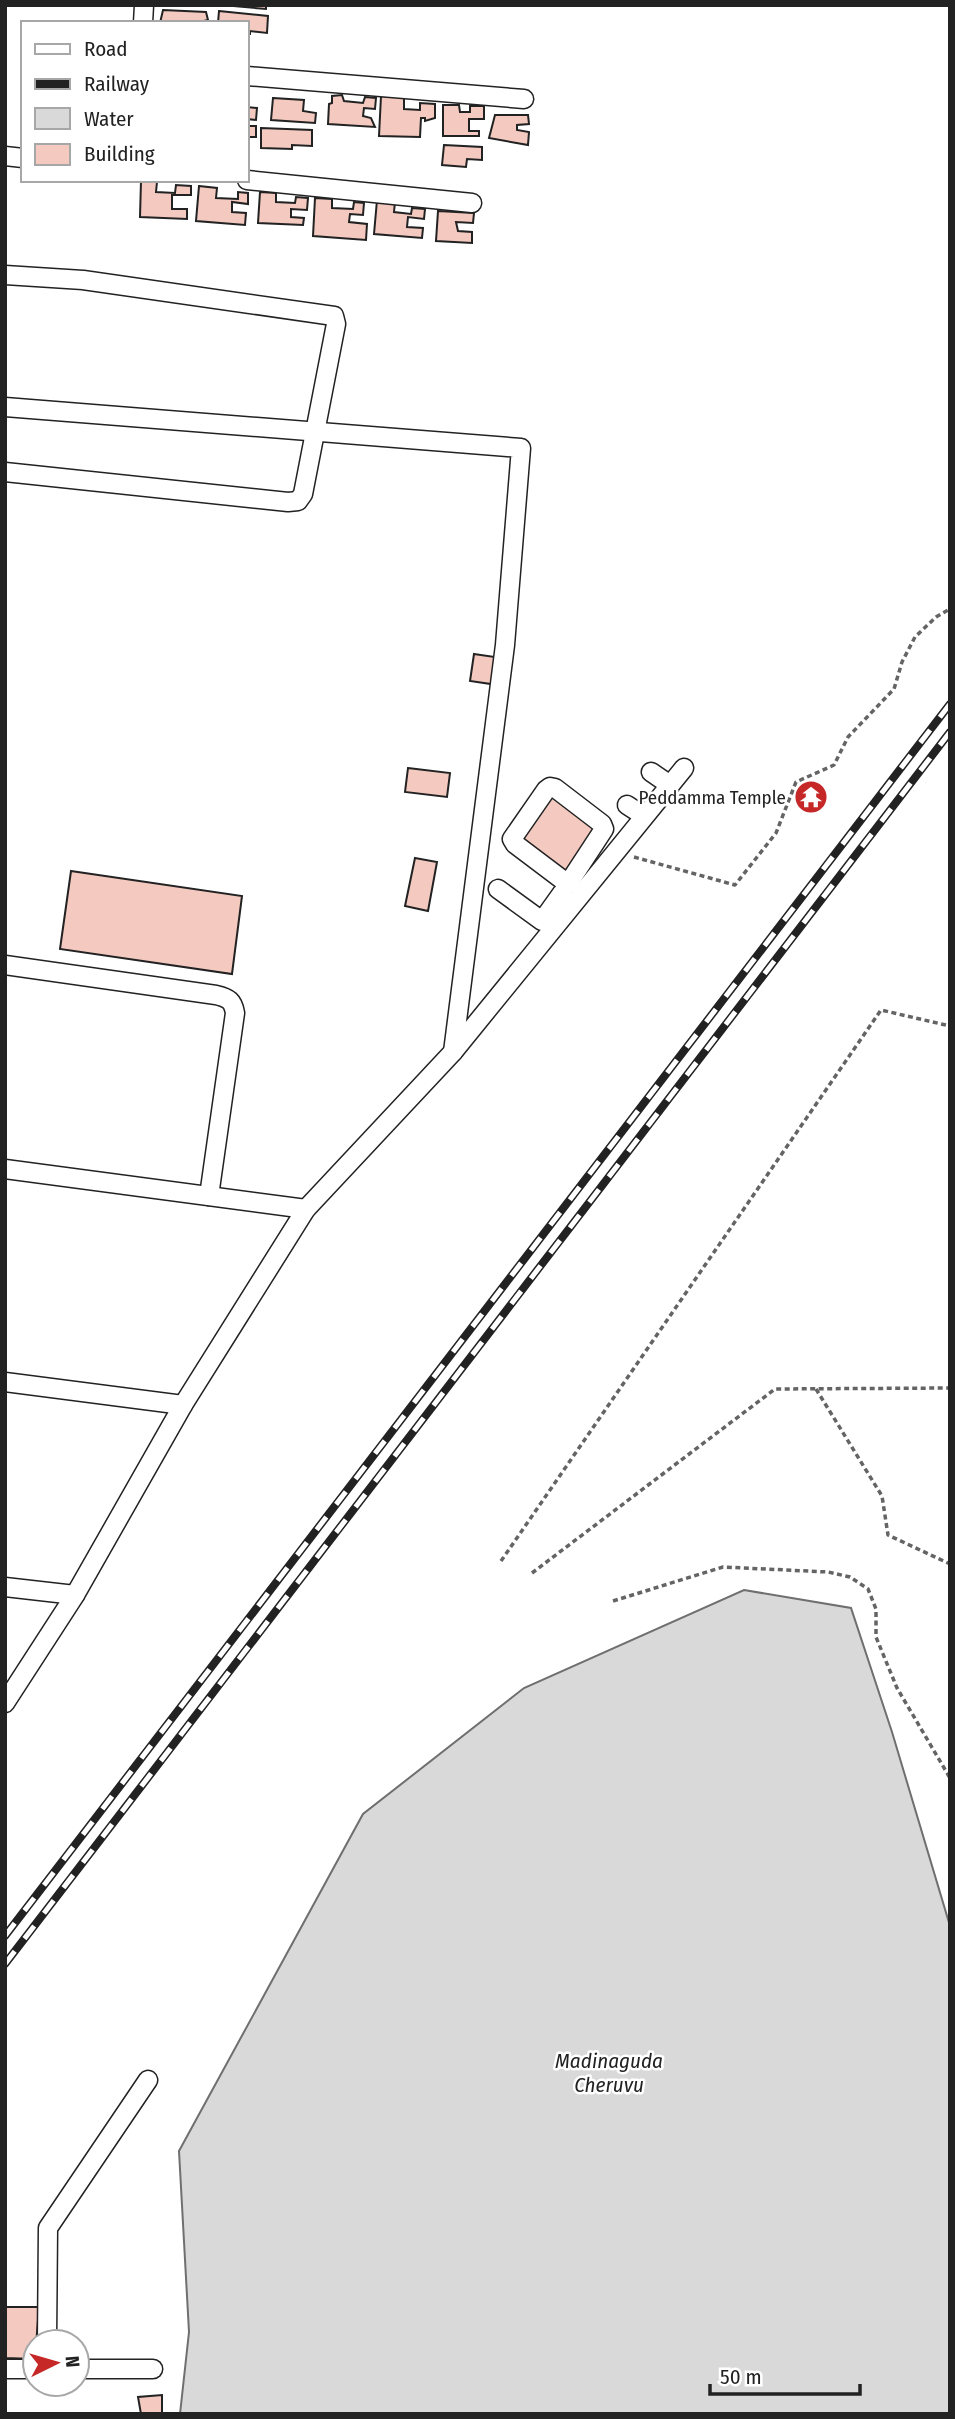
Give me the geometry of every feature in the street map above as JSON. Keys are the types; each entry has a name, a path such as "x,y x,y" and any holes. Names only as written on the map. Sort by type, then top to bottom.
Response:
{"street":[{"path":"248,76 524,99"},
{"path":"248,180 472,203"},
{"path":"5,275 82,280 334,316 336,324 303,494 298,501 5,472"},
{"path":"5,407 522,448 505,645 453,1052"},
{"path":"570,891 612,856 684,768"},
{"path":"650,772 670,785"},
{"path":"5,1703 75,1595 183,1405 306,1209 453,1052 548,925 570,891 604,831 604,826 555,788 548,788 512,839 570,891"},
{"path":"627,805 644,816"},
{"path":"593,847 612,856"},
{"path":"498,889 548,925"},
{"path":"5,965 216,995 227,997 233,1003 235,1013 209,1196"},
{"path":"5,1169 306,1209"},
{"path":"5,1382 183,1405"},
{"path":"5,1587 75,1595"},
{"path":"47,2328 48,2228 148,2080"},
{"path":"91,2369 153,2369"}],"path":[{"path":"612,856 734,885 776,833 796,782 834,765 848,737 894,690 902,662 915,637 936,617 950,609"},
{"path":"501,1561 881,1010 950,1026"},
{"path":"816,1388 883,1496 888,1535 950,1564"},
{"path":"532,1573 775,1389 950,1388"},
{"path":"613,1601 723,1567 828,1572 849,1577 868,1589 876,1609 876,1637 897,1688 950,1778"}],"water":[{"name":"Madinaguda Cheruvu","path":"744,1590 851,1608 892,1732 950,1926 950,2414 180,2414 189,2332 179,2151 363,1814 524,1688"}],"building":[{"path":"222,5 266,5 266,9"},
{"path":"163,10 206,12 208,20 204,21 160,21"},
{"path":"219,11 268,16 267,33 250,31 248,34 248,21 218,21"},
{"path":"342,95 344,101 363,103 365,97 376,98 375,109 364,108 363,116 371,118 375,127 328,124 332,96"},
{"path":"381,96 404,97 404,109 420,110 420,103 435,104 435,118 425,121 425,118 421,118 420,137 379,136"},
{"path":"273,98 304,100 303,111 316,113 315,123 271,120"},
{"path":"443,105 459,105 460,112 470,112 470,106 484,106 484,119 469,119 469,131 479,131 479,136 443,136"},
{"path":"248,107 257,108 256,120 248,119"},
{"path":"495,115 528,115 529,124 517,125 517,130 529,132 528,145 489,138"},
{"path":"248,126 256,126 256,137 248,137"},
{"path":"261,128 312,130 312,146 292,145 292,149 261,148"},
{"path":"444,145 482,147 482,160 467,159 466,167 442,165"},
{"path":"141,182 157,182 156,192 175,193 176,185 191,186 191,195 172,195 172,209 187,209 187,219 140,217"},
{"path":"199,186 217,188 216,198 238,199 238,192 248,193 248,204 232,202 232,212 246,213 245,225 196,221"},
{"path":"260,192 276,193 276,202 295,203 296,197 308,198 307,210 291,209 291,217 304,218 303,225 258,223"},
{"path":"315,198 332,199 332,208 353,209 354,202 364,203 363,215 350,214 349,222 367,224 366,240 313,236"},
{"path":"377,200 395,202 394,212 411,214 412,208 425,209 424,219 408,217 407,227 423,228 422,238 374,234"},
{"path":"438,211 474,213 473,223 456,222 458,231 472,232 472,243 436,241"},
{"path":"474,654 495,657 491,684 470,681"},
{"path":"408,768 450,773 447,797 405,792"},
{"path":"551,791 601,828 568,877 516,840"},
{"path":"415,858 437,862 428,911 405,906"},
{"path":"71,871 242,896 232,974 60,949"},
{"path":"5,2307 39,2307 37,2328 21,2328 21,2359 5,2358"},
{"path":"162,2395 162,2414 141,2414 138,2397"}],"railway":[{"path":"5,1936 950,704"},
{"path":"5,1964 950,732"}],"place":[{"name":"Peddamma Temple","path":"811,797"}]}
